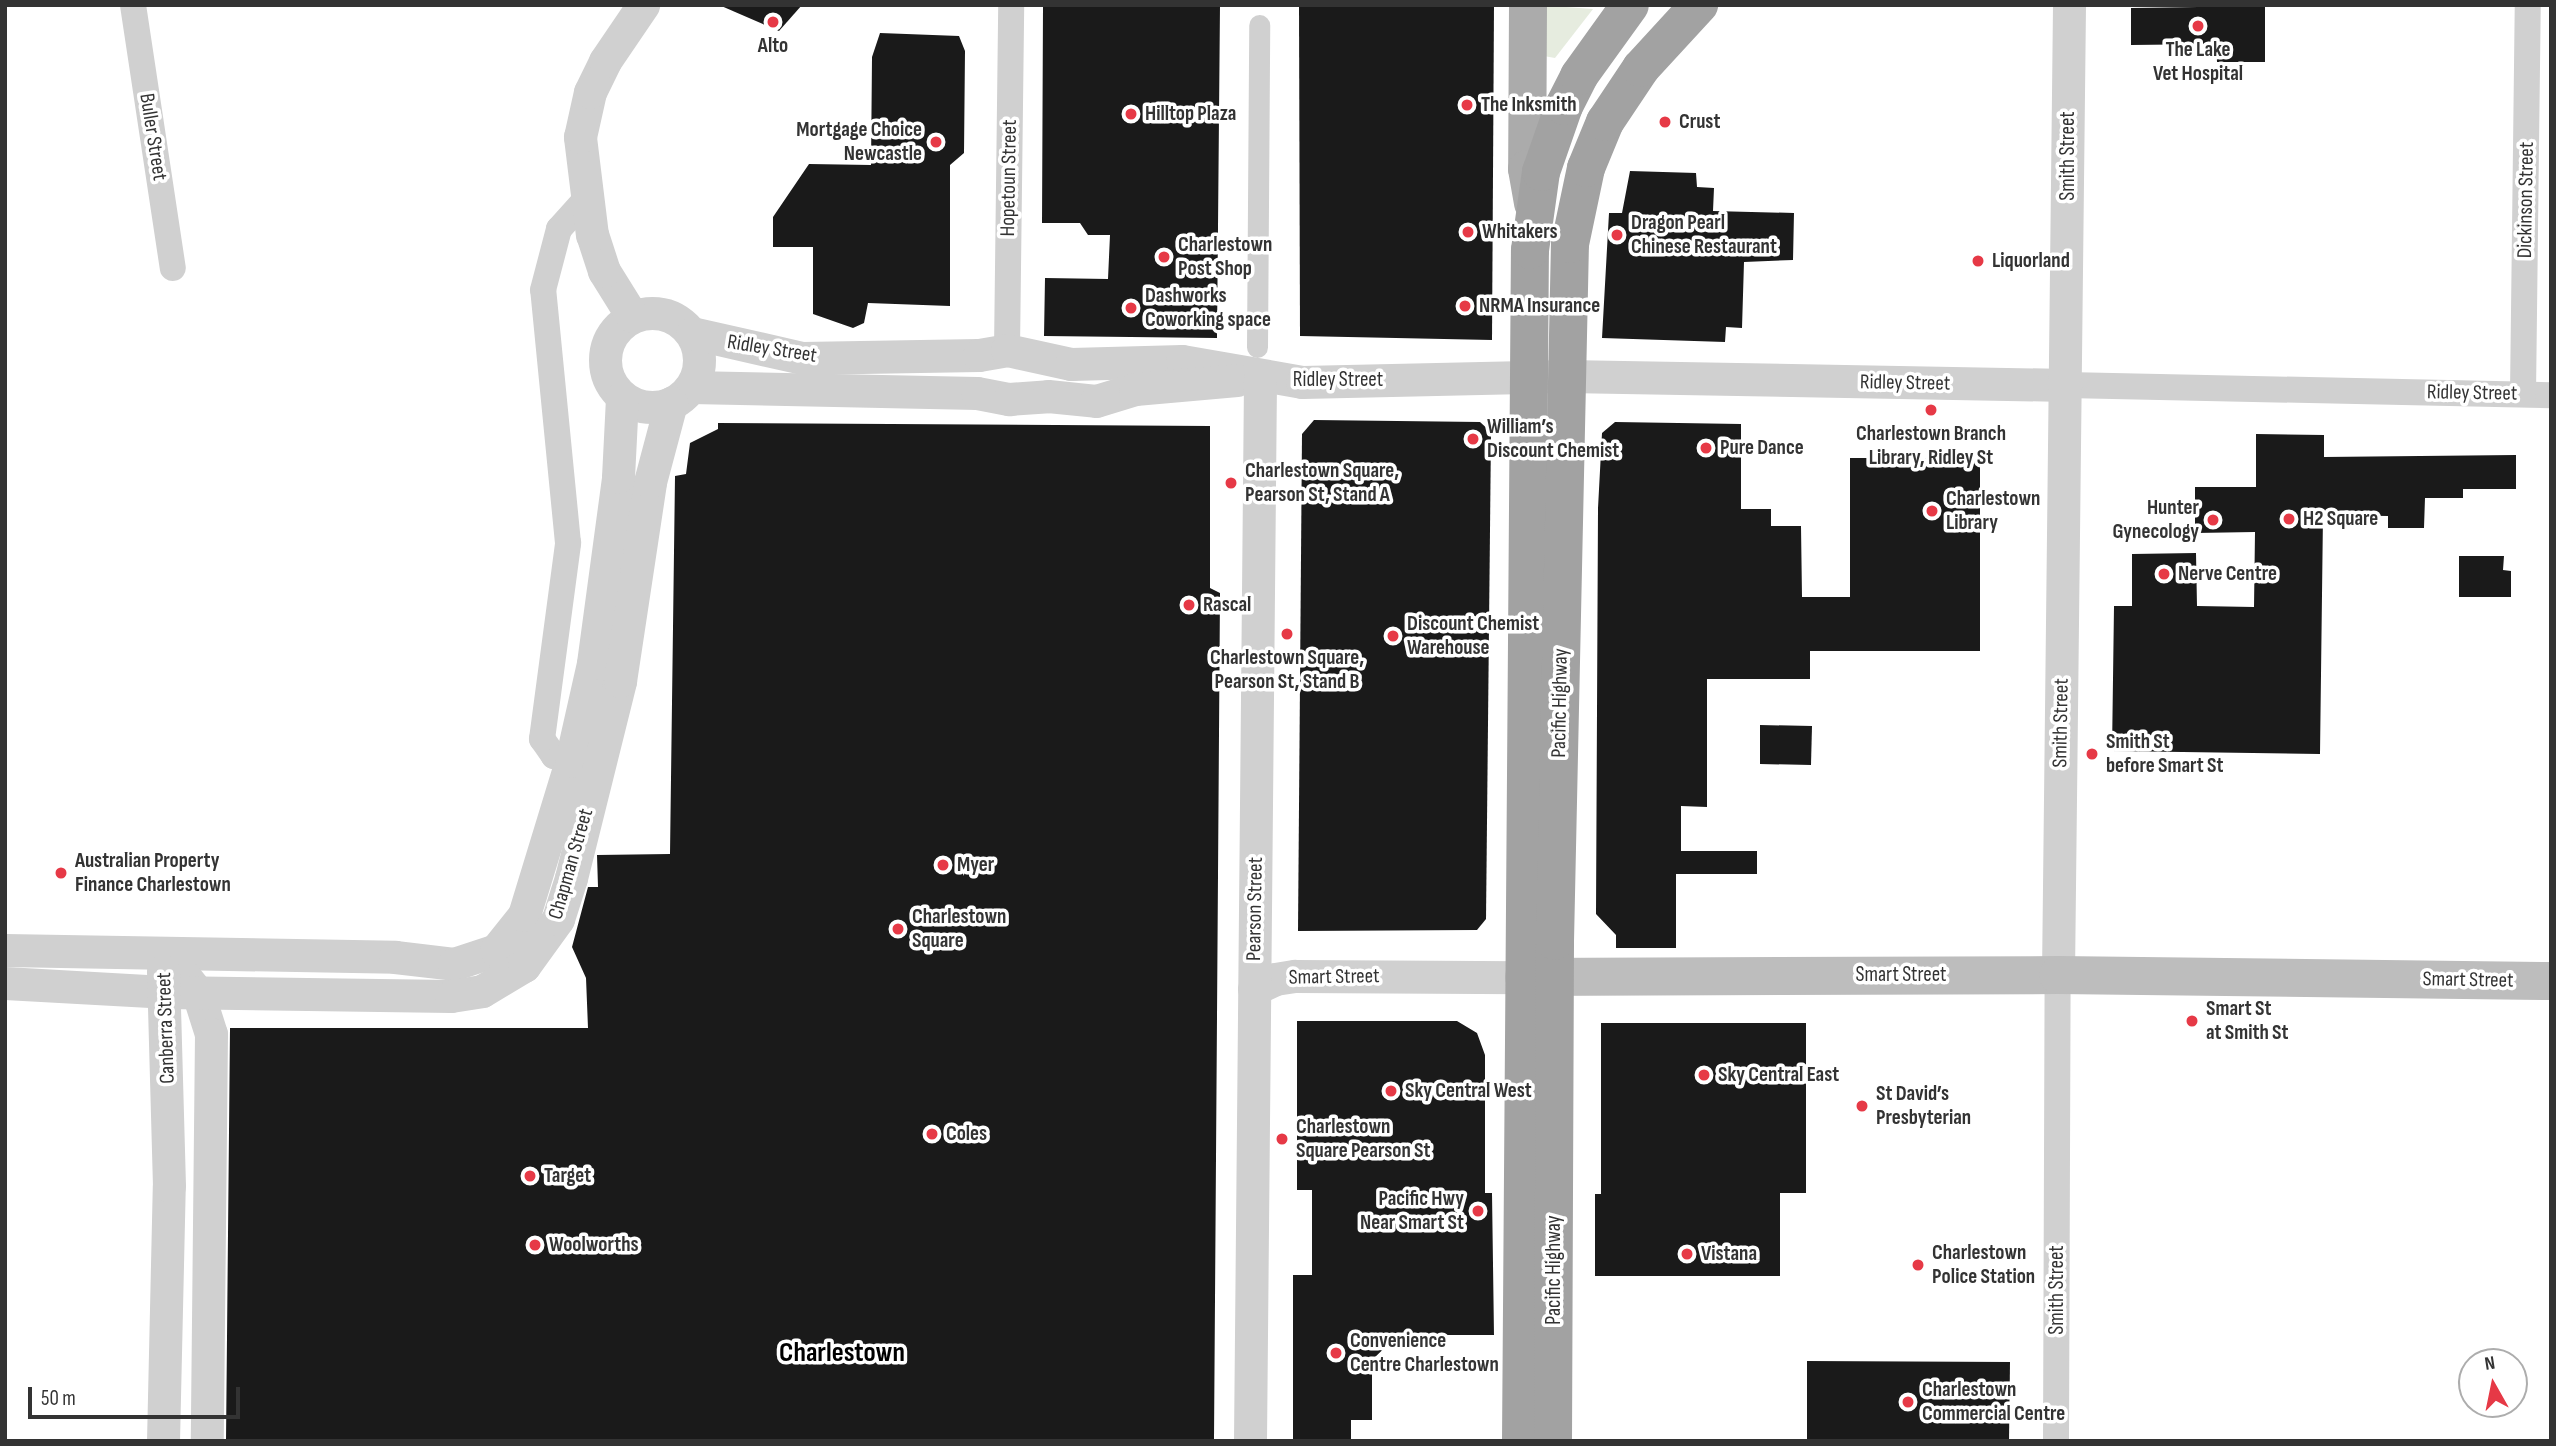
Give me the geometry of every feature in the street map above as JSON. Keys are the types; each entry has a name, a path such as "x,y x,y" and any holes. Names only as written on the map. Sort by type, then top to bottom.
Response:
{"highway":[{"name":"Pacific Highway","path":"1553,1441 1527,377 1534,205 1564,106 1586,66 1630,5"},
{"name":"Pacific Highway","path":"1521,1441 1570,244 1597,139 1641,68 1699,5"}],"main road":[{"path":"1528,5 1527,169 1534,205"},
{"name":"Smart Street","path":"1540,977 2058,975 2551,981"}],"street":[{"name":"Buller Street","path":"133,5 173,268"},
{"path":"632,316 604,271 585,200 580,137 590,92 605,61 643,5"},
{"name":"Hopetoun Street","path":"993,353 1011,5"},
{"name":"Smith Street","path":"2056,1441 2058,975 2069,5"},
{"name":"Dickinson Street","path":"2523,394 2539,76 2528,5"},
{"path":"1259,25 1259,362"},
{"path":"571,761 554,756 542,739 568,543 543,290 559,229 585,200"},
{"path":"665,314 692,333 699,365 681,395 648,407 622,397 613,386 604,361 612,334 632,316 665,314"},
{"name":"Ridley Street","path":"692,333 802,358 993,353 1071,364 1259,362 1314,382 1566,376 2551,395"},
{"path":"977,393 972,374 993,353"},
{"name":"Ridley Street","path":"681,395 977,393 1009,399 1048,396 1096,401 1135,389 1259,362"},
{"name":"Pearson Street","path":"1251,1441 1259,362"},
{"path":"1096,363 1103,380 1096,401"},
{"name":"Chapman Street","path":"5,983 198,993 451,996 482,991 506,979 538,951 558,919 571,878 620,681 650,482 681,395"},
{"name":"Chapman Street","path":"5,950 395,957 454,964 473,961 496,950 524,915 571,761 603,608 622,397"},
{"name":"Canberra Street","path":"163,951 198,993 211,1034 207,1441"},
{"name":"Canberra Street","path":"163,951 170,1186 163,1441"},
{"name":"Smart Street","path":"1254,989 1275,979 1295,976 1540,977"}],"shaded area":[{"path":"1539,5 1593,9 1555,58 1538,55"}],"building":[{"name":"Alto","path":"719,5 802,5 779,31"},
{"name":"Hilltop Plaza","path":"1043,5 1220,5 1217,338 1044,336 1045,278 1108,279 1110,235 1088,235 1080,223 1042,223"},
{"path":"1299,5 1494,5 1492,340 1300,336"},
{"name":"The Lake Vet Hospital","path":"2265,6 2265,62 2217,62 2216,44 2131,45 2131,8"},
{"path":"880,33 959,36 965,51 964,153 950,165 950,306 868,303 864,323 853,328 813,314 813,247 773,247 773,217 809,164 871,165 872,57"},
{"path":"1630,171 1696,173 1697,187 1714,188 1713,211 1794,213 1793,260 1744,262 1742,328 1726,327 1725,342 1602,338 1609,213 1622,213"},
{"path":"1314,420 1480,422 1491,432 1486,919 1477,930 1298,931 1302,434"},
{"path":"1615,422 1741,424 1741,509 1771,509 1771,526 1801,526 1802,597 1850,597 1850,458 1980,458 1980,651 1810,651 1810,679 1707,679 1707,807 1681,806 1681,851 1757,851 1757,874 1676,874 1676,948 1616,948 1616,935 1596,914 1598,508 1602,433"},
{"name":"Charlestown Square","path":"718,423 1210,426 1210,588 1220,593 1214,1441 226,1441 230,1028 588,1028 586,978 572,947 588,887 598,887 597,855 670,854 675,476 686,474 690,443 718,429"},
{"name":"H2 Square","path":"2256,434 2324,435 2324,457 2516,455 2516,489 2463,489 2463,498 2425,498 2424,528 2388,528 2388,516 2323,515 2320,754 2112,751 2114,606 2132,606 2132,554 2196,553 2197,606 2254,607 2255,532 2195,533 2195,487 2256,487"},
{"path":"2459,556 2504,556 2503,570 2511,571 2511,597 2459,597"},
{"path":"1760,725 1812,726 1811,765 1760,764"},
{"path":"1297,1021 1457,1021 1477,1033 1485,1055 1485,1193 1492,1193 1494,1335 1398,1335 1372,1360 1372,1420 1351,1420 1351,1441 1293,1441 1293,1275 1312,1275 1312,1190 1297,1190"},
{"name":"Sky Central East","path":"1601,1023 1806,1023 1806,1193 1780,1193 1780,1276 1595,1276 1595,1194 1601,1194"},
{"name":"Charlestown Commercial Centre","path":"1807,1361 2010,1362 2009,1441 1807,1441"}],"place":[{"name":"Alto","path":"773,22"},
{"name":"The Lake Vet Hospital","path":"2198,26"},
{"name":"The Inksmith","path":"1467,105"},
{"name":"Hilltop Plaza","path":"1131,114"},
{"name":"Crust","path":"1665,122"},
{"name":"Mortgage Choice Newcastle","path":"936,142"},
{"name":"Whitakers","path":"1468,232"},
{"name":"Dragon Pearl Chinese Restaurant","path":"1617,235"},
{"name":"Charlestown Post Shop","path":"1164,257"},
{"name":"Liquorland","path":"1978,261"},
{"name":"NRMA Insurance","path":"1465,306"},
{"name":"Dashworks Coworking space","path":"1131,308"},
{"name":"Charlestown Branch Library, Ridley St","path":"1931,410"},
{"name":"William’s Discount Chemist","path":"1473,439"},
{"name":"Pure Dance","path":"1706,448"},
{"name":"Charlestown Square, Pearson St, Stand A","path":"1231,483"},
{"name":"Charlestown Library","path":"1932,511"},
{"name":"H2 Square","path":"2289,519"},
{"name":"Hunter Gynecology","path":"2213,520"},
{"name":"Nerve Centre","path":"2164,574"},
{"name":"Rascal","path":"1189,605"},
{"name":"Charlestown Square, Pearson St, Stand B","path":"1287,634"},
{"name":"Discount Chemist Warehouse","path":"1393,636"},
{"name":"Smith St before Smart St","path":"2092,754"},
{"name":"Myer","path":"943,865"},
{"name":"Australian Property Finance Charlestown","path":"61,873"},
{"name":"Charlestown Square","path":"898,929"},
{"name":"Smart St at Smith St","path":"2192,1021"},
{"name":"Sky Central East","path":"1704,1075"},
{"name":"Sky Central West","path":"1391,1091"},
{"name":"St David’s Presbyterian","path":"1862,1106"},
{"name":"Coles","path":"932,1134"},
{"name":"Charlestown Square Pearson St","path":"1282,1139"},
{"name":"Target","path":"530,1176"},
{"name":"Pacific Hwy Near Smart St","path":"1478,1211"},
{"name":"Woolworths","path":"535,1245"},
{"name":"Vistana","path":"1687,1254"},
{"name":"Charlestown Police Station","path":"1918,1265"},
{"name":"Convenience Centre Charlestown","path":"1336,1353"},
{"name":"Charlestown Commercial Centre","path":"1908,1402"}],"district":[{"name":"Charlestown","path":"842,1353"}]}
